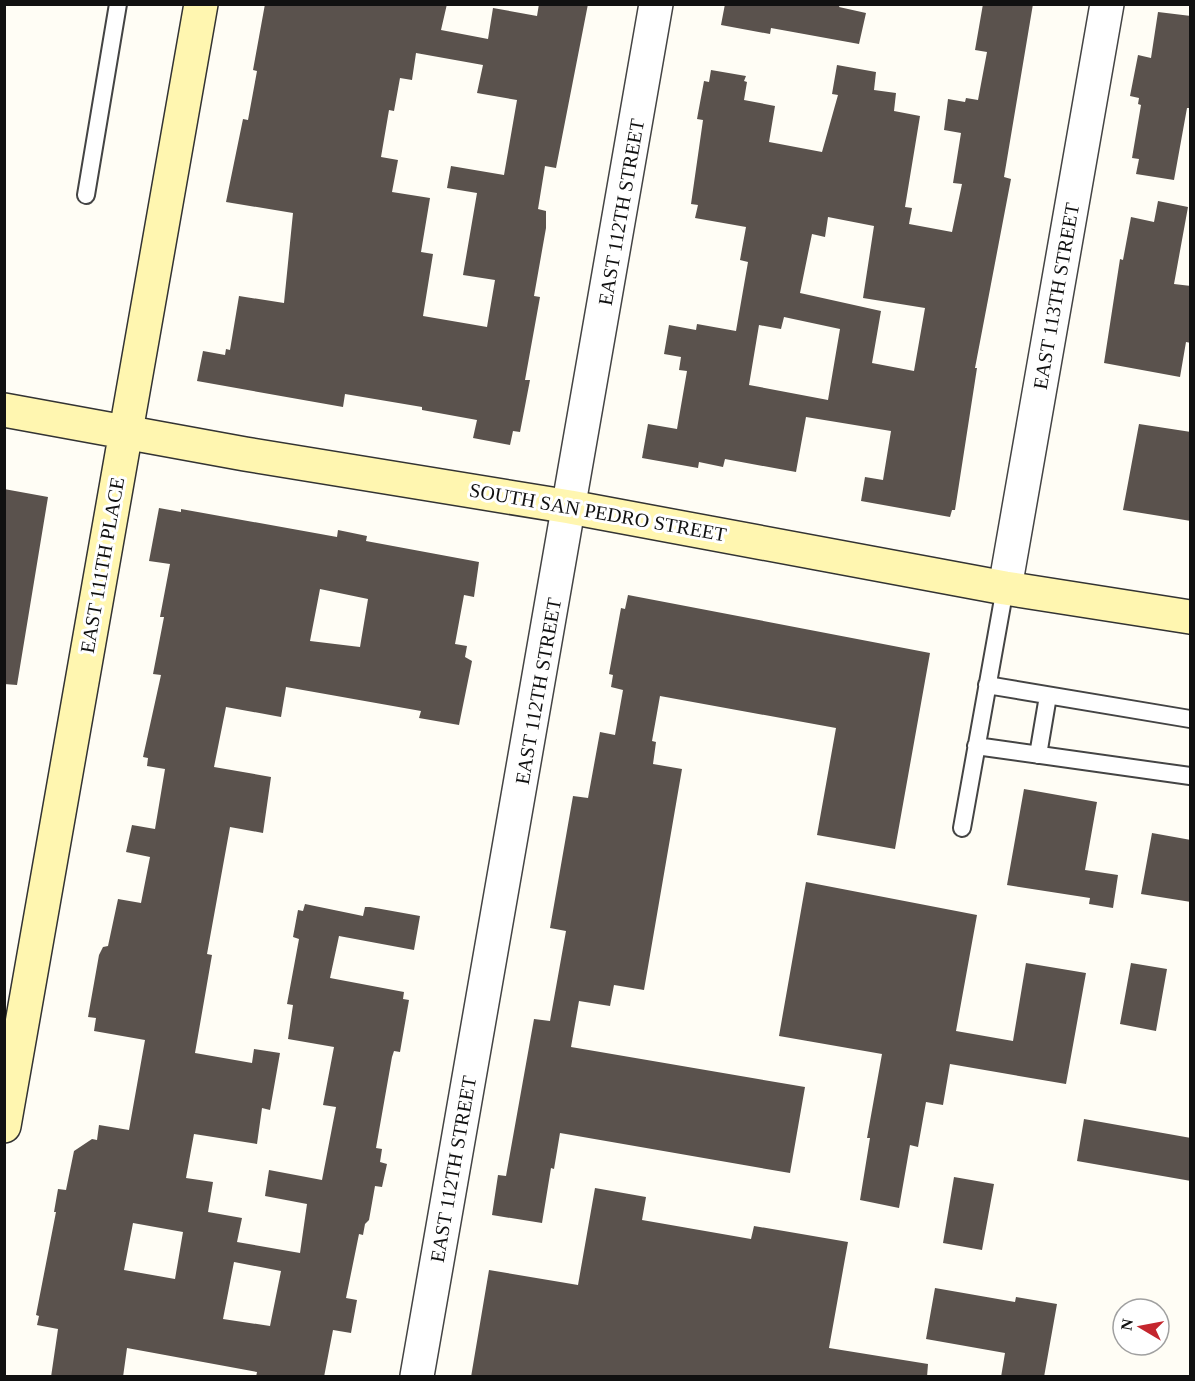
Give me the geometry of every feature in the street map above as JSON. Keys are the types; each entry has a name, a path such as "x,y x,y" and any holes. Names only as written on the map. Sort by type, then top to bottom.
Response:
{"street":[{"name":"EAST 111TH PLACE","path":"4,1126 201,4"},
{"name":"EAST 112TH STREET","path":"417,1377 656,4"},
{"name":"EAST 113TH STREET","path":"1005,588 1107,4"},
{"name":"SOUTH SAN PEDRO STREET","path":"4,410 124,433 570,507 1005,588 1191,618"}],"lane":[{"path":"86,195 117,4"},
{"path":"962,828 1005,588"},
{"path":"987,686 1191,719"},
{"path":"1038,755 1048,696"},
{"path":"976,746 1191,776"}],"building":[{"path":"265,4 447,4 441,30 488,39 493,8 537,16 539,4 588,4 556,168 545,166 538,209 546,211 546,228 534,296 540,297 525,380 530,380 520,432 513,431 510,445 473,438 477,420 422,410 422,407 345,394 343,407 197,381 203,351 225,355 226,349 230,350 239,296 284,303 293,213 226,202 243,119 248,120 257,71 253,70","holes":["416,53 483,65 477,93 517,100 504,175 451,166 447,188 477,193 463,275 495,280 487,327 423,316 433,254 421,252 430,198 392,192 398,160 381,157 389,110 394,111 400,78 412,80"]},
{"path":"725,4 840,4 839,7 866,13 859,44 771,28 770,34 721,25"},
{"path":"983,4 1033,4 1004,177 1011,179 975,368 977,368 955,510 952,510 950,517 861,501 865,477 883,480 891,431 806,417 796,472 725,459 723,467 699,462 698,468 642,458 648,424 677,429 687,371 679,370 681,357 664,354 669,325 696,330 697,324 736,331 748,262 740,260 746,227 695,218 698,205 691,204 703,120 697,119 704,81 709,82 711,70 746,76 744,100 775,106 769,142 822,152 838,95 832,94 837,65 876,72 874,90 896,93 894,111 920,116 905,207 912,208 909,224 952,232 962,184 953,183 961,133 944,130 948,99 965,102 966,98 978,100 987,52 975,50","holes":["828,217 874,226 863,298 925,308 914,371 872,363 881,311 800,293 812,234 825,237","784,317 840,329 828,400 749,385 759,325 781,329"]},
{"path":"1158,12 1191,16 1191,108 1187,108 1174,180 1136,174 1139,159 1132,158 1141,105 1138,104 1139,98 1130,96 1138,55 1151,58"},
{"path":"1158,201 1188,207 1174,284 1191,286 1191,343 1186,342 1180,377 1104,363 1120,259 1123,260 1131,217 1154,222"},
{"path":"1139,424 1191,432 1191,521 1123,510"},
{"path":"4,489 48,497 17,685 4,684"},
{"path":"159,508 181,512 181,509 337,537 338,530 367,536 366,541 479,562 474,597 464,595 455,644 467,646 465,657 472,661 459,725 419,718 421,711 286,687 281,717 226,707 214,767 271,777 263,833 230,827 207,954 212,955 195,1053 252,1063 254,1049 280,1053 270,1110 262,1108 257,1144 194,1134 186,1178 213,1182 208,1212 242,1218 237,1242 300,1253 307,1204 265,1196 269,1170 322,1180 336,1107 323,1105 334,1047 288,1039 293,1005 287,1004 299,939 293,937 298,910 303,911 305,904 363,916 365,907 370,907 420,916 414,950 339,936 330,978 404,992 403,999 409,1000 400,1052 394,1051 392,1057 376,1148 382,1149 380,1162 387,1164 382,1187 375,1186 369,1220 365,1224 363,1235 359,1234 346,1298 357,1300 351,1333 333,1330 324,1377 256,1377 257,1372 127,1348 123,1377 51,1377 58,1329 37,1325 39,1316 36,1315 56,1212 54,1212 58,1189 66,1190 74,1151 92,1139 97,1140 99,1125 129,1130 145,1040 94,1031 96,1018 88,1017 99,955 103,947 108,946 118,899 141,903 150,857 126,852 132,825 155,829 165,769 147,766 148,758 143,757 161,675 153,674 164,617 160,617 170,564 149,561","holes":["320,589 368,599 360,647 310,641","133,1223 183,1232 175,1279 124,1270","234,1262 281,1271 270,1326 223,1319"]},
{"path":"628,595 930,653 895,849 817,835 836,728 660,696 652,741 656,742 653,764 682,769 644,990 614,985 610,1006 579,1001 571,1047 805,1087 790,1173 560,1133 554,1169 551,1168 542,1223 492,1215 498,1175 506,1176 534,1019 550,1021 566,931 550,928 573,796 588,798 600,732 615,735 623,690 611,687 613,675 609,674 621,608 625,609"},
{"path":"1024,789 1097,802 1085,870 1118,875 1113,908 1089,904 1090,898 1007,885"},
{"path":"1152,833 1191,840 1191,902 1141,894"},
{"path":"806,882 977,915 956,1031 1013,1041 1026,963 1086,973 1066,1084 950,1064 943,1105 926,1102 918,1147 910,1145 899,1208 860,1200 870,1138 867,1138 882,1054 779,1036"},
{"path":"1131,963 1167,969 1156,1031 1120,1024"},
{"path":"1084,1119 1191,1138 1191,1181 1077,1161"},
{"path":"954,1177 994,1184 982,1250 943,1243"},
{"path":"595,1188 646,1197 642,1220 751,1239 754,1226 848,1242 829,1348 928,1364 927,1377 471,1377 489,1270 578,1285"},
{"path":"935,1288 1015,1302 1016,1297 1057,1304 1044,1377 1001,1377 1005,1353 926,1339"}]}
